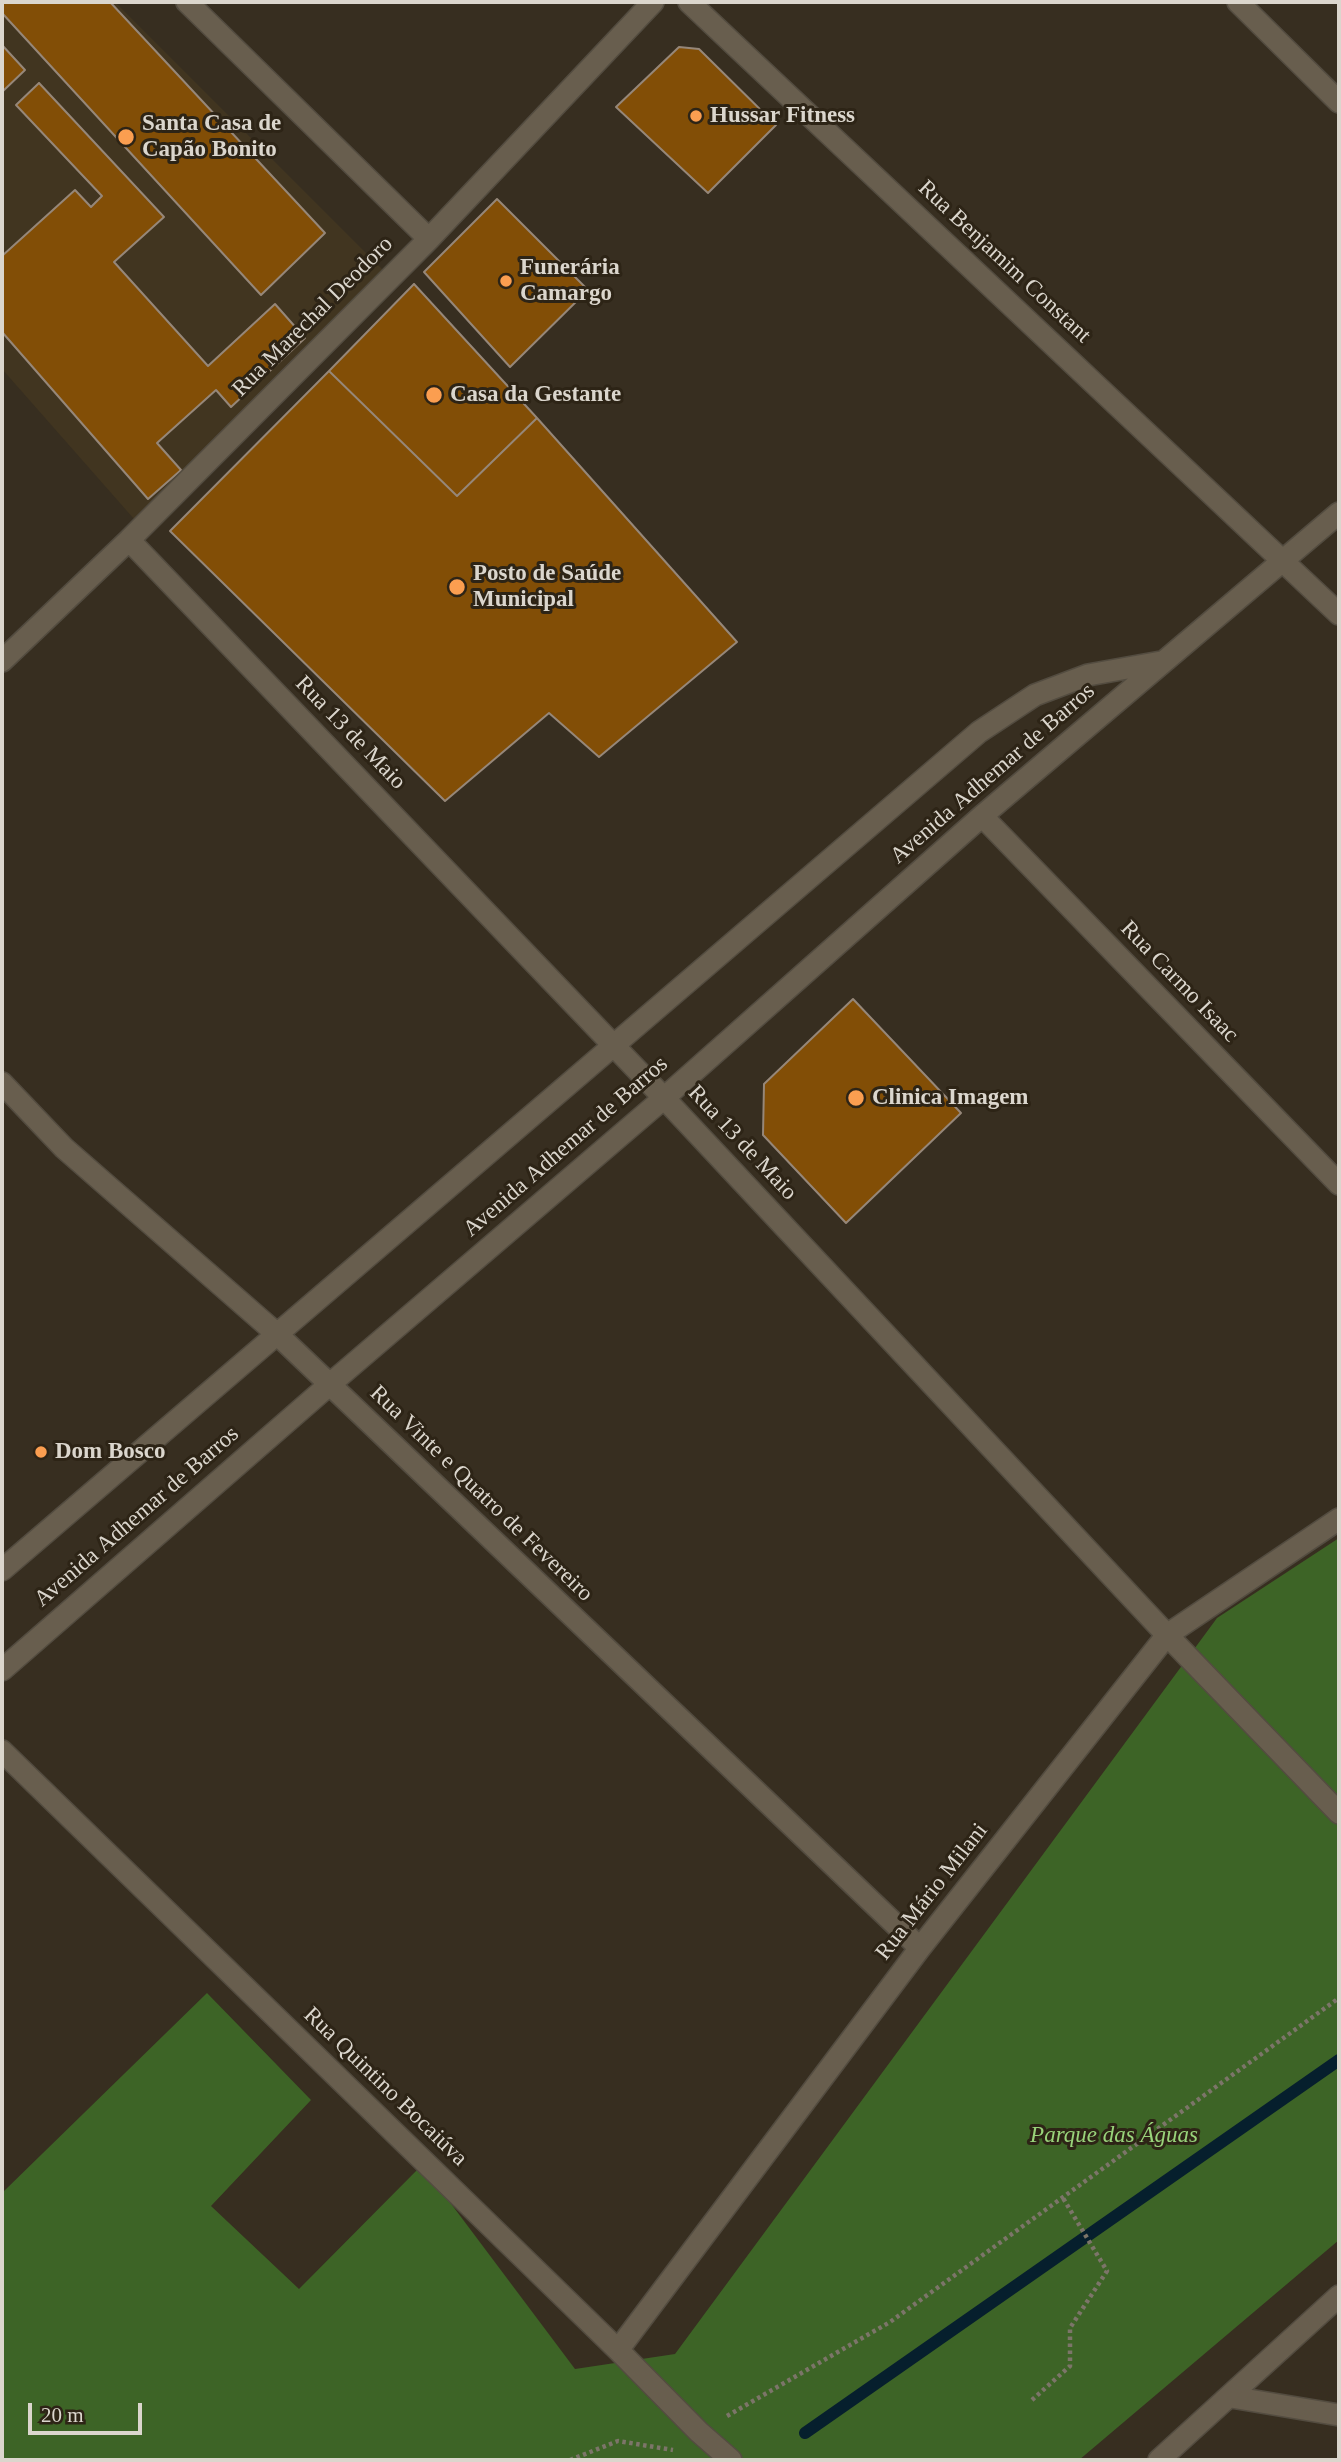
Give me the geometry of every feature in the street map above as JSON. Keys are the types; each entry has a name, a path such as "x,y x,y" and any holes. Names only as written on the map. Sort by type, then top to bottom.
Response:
{"street":[{"path":"187,2 429,239"},
{"name":"Rua Marechal Deodoro","path":"2,661 128,540 429,239 653,2"},
{"name":"Rua Benjamim Constant","path":"689,2 1339,614"},
{"path":"1238,2 1339,102"},
{"name":"Avenida Adhemar de Barros","path":"2,1670 664,1098 982,816 1339,513"},
{"name":"Rua 13 de Maio","path":"128,540 614,1045 1167,1635 1339,1813"},
{"name":"Avenida Adhemar de Barros","path":"2,1570 979,732 1035,695 1088,675 1163,662"},
{"name":"Rua Carmo Isaac","path":"982,816 1339,1184"},
{"name":"Rua Vinte e Quatro de Fevereiro","path":"2,1083 64,1148 277,1334 920,1948"},
{"name":"Rua Mário Milani","path":"618,2350 920,1948 1167,1635 1339,1520"},
{"name":"Rua Quintino Bocaiúva","path":"2,1751 699,2432 732,2460"},
{"path":"1159,2460 1339,2296"},
{"path":"1231,2397 1339,2415"}],"path":[{"path":"699,2432 890,2322 1339,1998"},
{"path":"1032,2400 1070,2366 1070,2328 1107,2271 1063,2198"},
{"path":"570,2460 618,2441 677,2451"}],"shaded area":[{"name":"Santa Casa de Capão Bonito","path":"2,2 115,2 385,272 134,519 2,369"}],"green space":[{"name":"Parque das Águas","path":"1339,1538 1339,2240 1079,2460 2,2460 2,2193 207,1993 311,2100 211,2206 299,2289 422,2165 575,2369 675,2354 1217,1618"}],"building":[{"path":"2,2 110,2 325,233 261,295 2,13"},
{"path":"2,45 25,70 2,92"},
{"name":"Hussar Fitness","path":"679,47 699,49 776,125 708,193 616,107"},
{"path":"39,83 164,217 114,262 208,366 275,304 305,338 231,407 216,390 157,443 181,470 148,499 2,332 2,256 75,190 91,207 102,196 16,105"},
{"name":"Funerária Camargo","path":"497,199 588,290 510,367 424,272"},
{"name":"Casa da Gestante","path":"414,284 537,418 457,496 329,371"},
{"name":"Posto de Saúde Municipal","path":"329,371 457,496 537,418 737,642 599,757 549,713 445,801 170,531"},
{"name":"Clinica Imagem","path":"853,999 961,1113 846,1223 763,1135 764,1084"}],"waterway":[{"path":"805,2433 1339,2060"}],"place":[{"name":"Hussar Fitness","path":"696,116"},
{"name":"Santa Casa de Capão Bonito","path":"126,137"},
{"name":"Funerária Camargo","path":"506,281"},
{"name":"Casa da Gestante","path":"434,395"},
{"name":"Posto de Saúde Municipal","path":"457,587"},
{"name":"Clinica Imagem","path":"856,1098"},
{"name":"Dom Bosco","path":"41,1452"}]}
